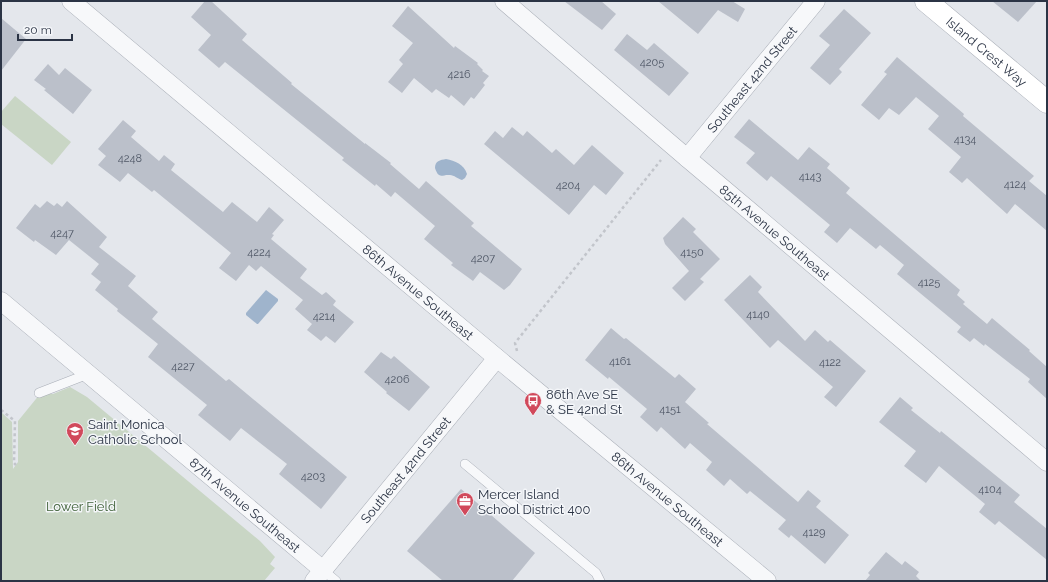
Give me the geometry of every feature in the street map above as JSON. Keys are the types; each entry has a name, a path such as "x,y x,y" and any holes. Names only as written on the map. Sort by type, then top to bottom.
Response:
{"main road":[{"name":"Island Crest Way","path":"926,1 1047,102"}],"street":[{"name":"86th Avenue Southeast","path":"70,1 497,358 767,581"},
{"name":"85th Avenue Southeast","path":"504,1 687,158 1047,462"},
{"name":"Southeast 42nd Street","path":"687,158 816,1"},
{"name":"87th Avenue Southeast","path":"1,301 324,577"},
{"name":"Southeast 42nd Street","path":"324,577 497,358"}],"lane":[{"path":"39,392 88,374"},
{"path":"465,464 596,573 600,581"}],"path":[{"path":"521,354 517,350 515,343 673,145"},
{"path":"1,410 15,421 14,463 16,465"}],"green space":[{"path":"15,96 71,142 52,165 1,124 1,112"},
{"name":"Lower Field","path":"70,387 87,397 260,541 275,557 270,564 275,568 264,581 1,581 1,412 12,422 13,469 18,462 18,421 40,394 53,394"}],"water":[{"path":"446,159 456,162 464,168 467,174 465,178 462,180 452,175 441,176 438,174 435,168 437,162"},
{"path":"266,290 278,299 278,301 257,324 246,315 246,313"}],"building":[{"path":"205,1 211,1 247,34 242,40 292,83 291,84 365,144 391,163 390,164 419,189 426,181 474,223 471,226 522,269 510,285 504,290 480,272 473,281 451,265 453,263 424,239 435,226 395,192 391,197 376,184 375,186 342,160 344,158 225,62 219,68 198,50 211,35 191,17"},
{"path":"564,1 601,1 616,14 602,30"},
{"path":"658,1 732,1 745,9 738,22 718,10 698,34"},
{"path":"992,1 1037,1 1018,22"},
{"path":"408,6 454,48 455,46 478,63 477,64 483,70 482,71 489,76 483,83 485,85 474,99 471,97 464,106 451,95 449,98 436,89 432,93 414,78 402,93 388,82 403,64 399,60 413,43 392,26"},
{"path":"844,9 871,33 839,69 842,72 830,85 810,68 830,45 819,36"},
{"path":"1,18 26,39 1,71"},
{"path":"627,34 647,50 654,43 689,73 669,96 614,50"},
{"path":"897,57 964,114 963,116 1034,176 1029,181 1047,196 1047,231 1015,204 1007,214 967,178 962,183 949,172 961,157 928,129 939,116 916,97 899,115 889,108 879,120 861,105 887,74 884,72"},
{"path":"48,64 59,75 65,68 92,90 73,114 34,80"},
{"path":"749,119 798,160 809,147 830,164 827,168 850,188 846,193 960,290 957,295 965,302 963,304 987,324 992,318 1030,350 1029,351 1047,367 1047,399 1028,382 1030,379 985,344 984,346 974,338 970,342 957,332 961,327 897,274 904,265 880,245 876,249 850,228 837,243 824,232 830,225 771,176 767,181 746,163 755,153 734,137"},
{"path":"123,120 136,131 131,137 159,161 164,155 175,164 171,170 223,212 232,202 257,222 269,207 284,220 272,234 274,235 271,239 307,269 300,278 322,295 326,292 336,301 333,305 354,322 335,343 326,336 321,341 307,330 312,324 295,309 303,300 261,266 256,271 249,265 236,281 219,268 231,253 154,190 152,192 128,173 120,182 98,165 106,156 98,149"},
{"path":"512,127 523,136 527,131 552,153 556,149 574,165 592,145 624,173 606,195 594,185 569,215 484,144 495,131 503,138"},
{"path":"47,201 54,206 57,203 62,207 67,201 107,237 99,247 136,276 128,286 158,312 152,319 226,381 229,379 347,477 321,509 279,474 287,464 241,428 230,441 198,415 207,405 148,357 158,344 117,311 118,309 95,290 101,282 91,274 99,264 69,240 56,255 35,240 34,242 16,228 35,204 40,208"},
{"path":"683,217 696,229 693,232 720,259 700,279 704,282 685,301 672,288 689,271 665,244 663,238"},
{"path":"750,275 762,287 758,292 805,341 815,330 828,342 830,340 866,371 836,407 824,397 833,387 778,340 770,348 724,300"},
{"path":"611,328 624,339 626,338 675,378 679,374 696,389 685,402 709,423 707,424 798,502 808,490 821,501 816,507 849,535 825,564 791,535 789,538 778,529 786,520 750,491 747,494 730,479 724,486 706,470 712,462 690,443 685,449 661,427 657,432 640,417 647,409 609,377 608,379 585,360"},
{"path":"381,352 391,359 394,356 430,387 409,411 386,393 387,392 364,372"},
{"path":"900,397 913,408 911,410 940,433 941,431 1020,495 1014,502 1047,529 1047,560 999,521 995,525 979,512 985,504 939,466 926,483 904,466 916,451 879,422"},
{"name":"Mercer Island School District 400","path":"461,489 535,553 512,581 443,581 407,551"},
{"path":"886,552 902,565 905,561 919,572 916,576 921,581 865,581 870,575 868,573"}],"place":[{"name":"86th Ave SE & SE 42nd St","path":"533,416"},
{"name":"Saint Monica Catholic School","path":"75,446"},
{"name":"Mercer Island School District 400","path":"465,516"}]}
